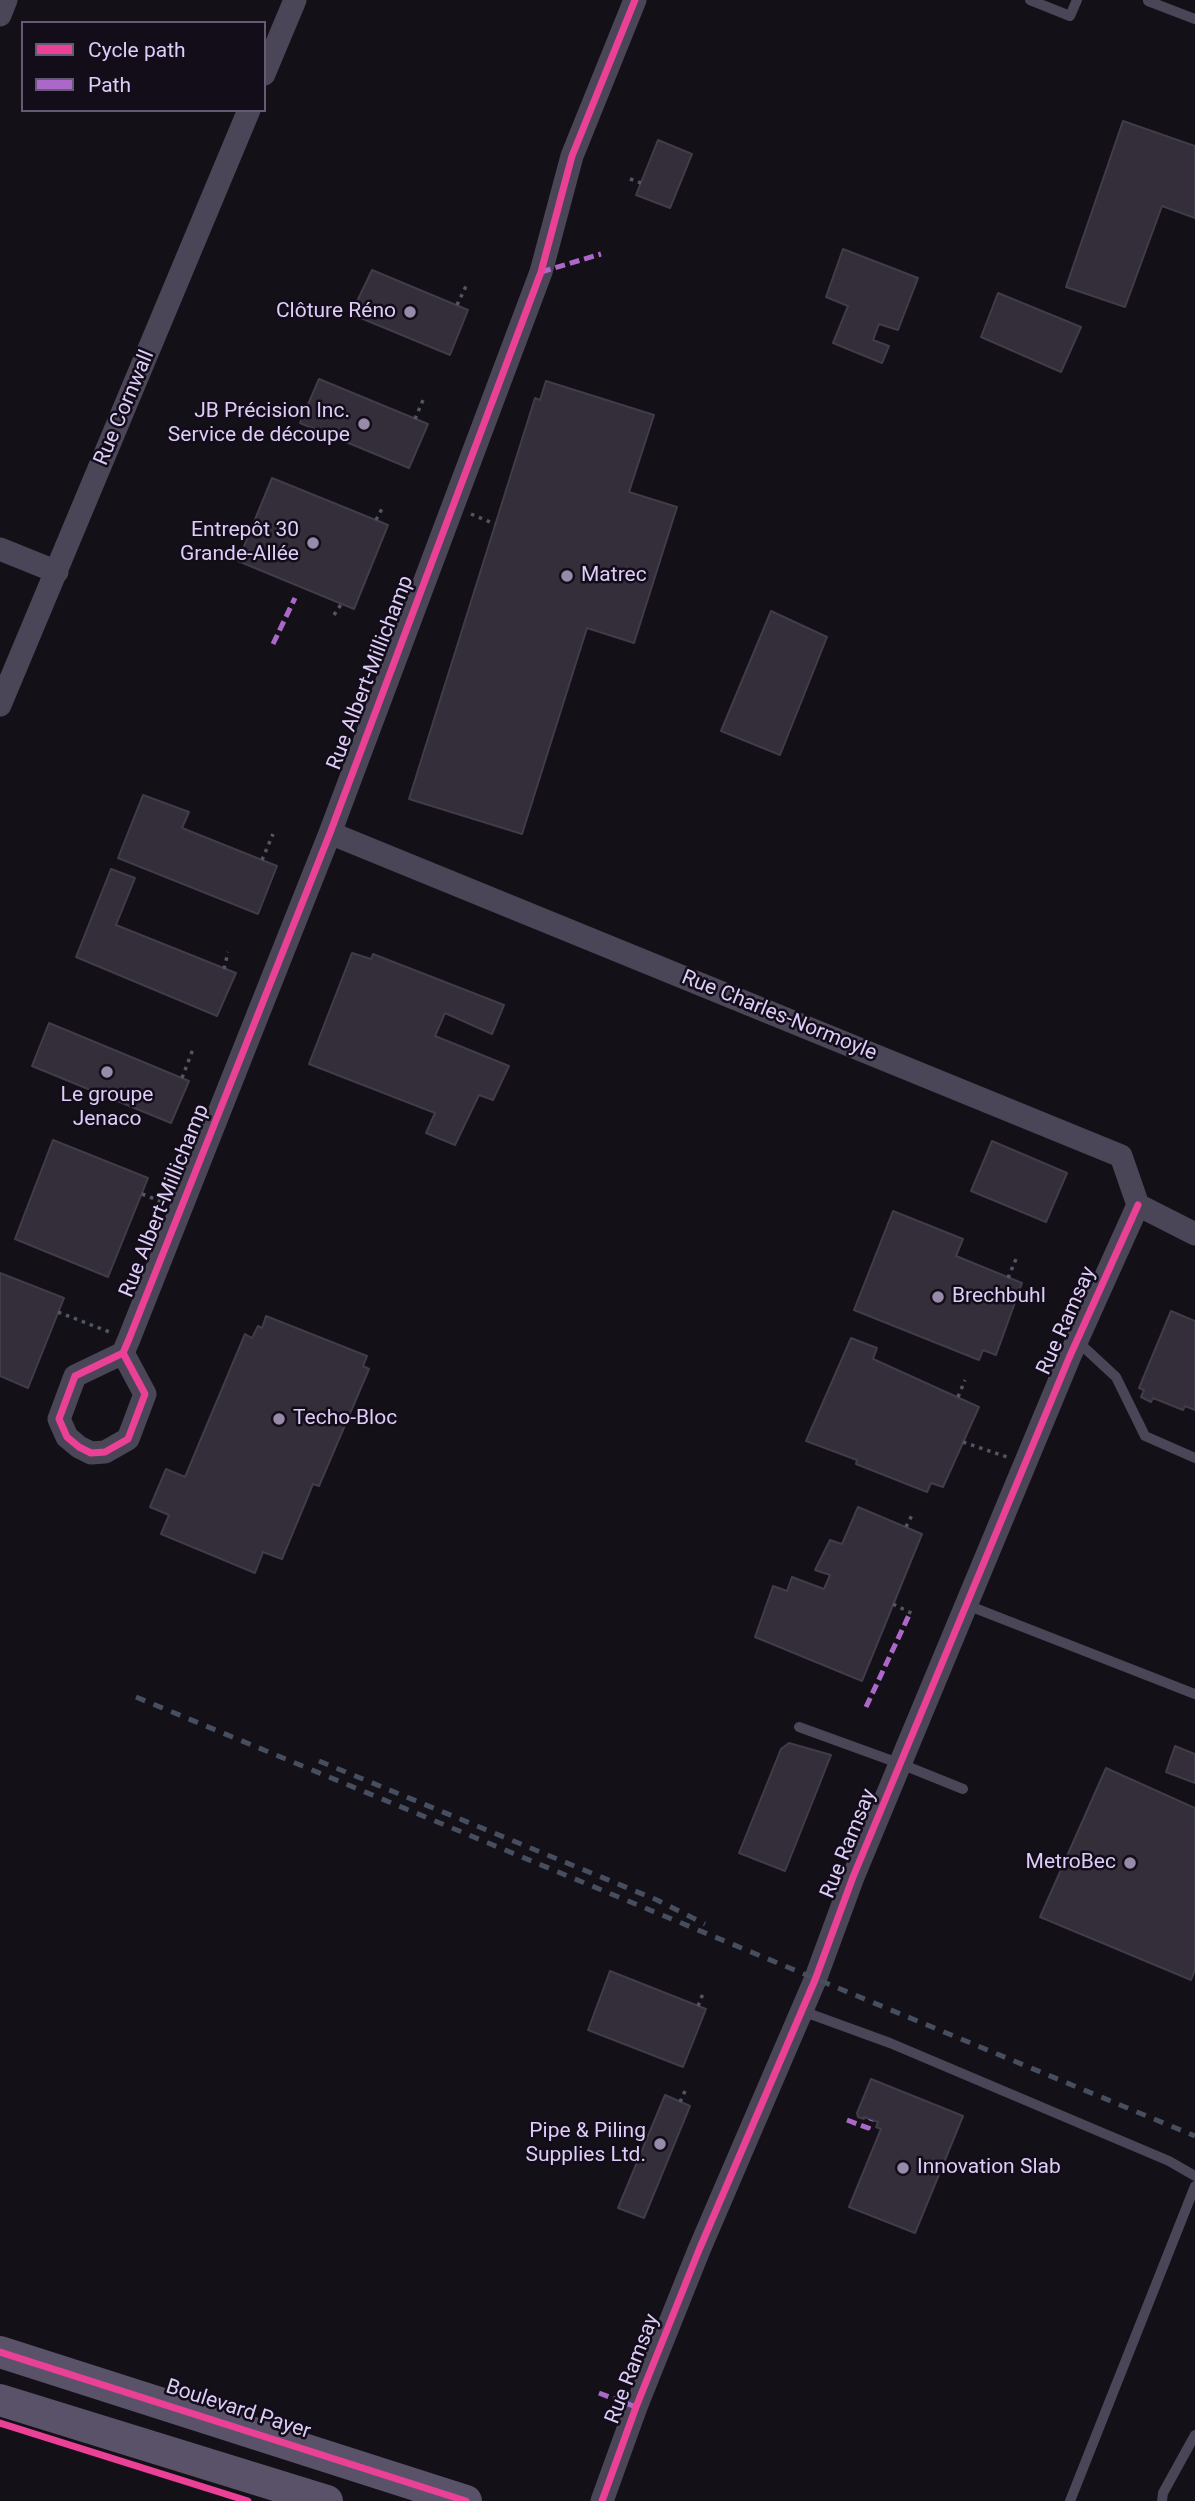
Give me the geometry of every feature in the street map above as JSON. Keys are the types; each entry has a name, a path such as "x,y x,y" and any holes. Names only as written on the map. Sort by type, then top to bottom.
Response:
{"street":[{"path":"0,15 6,0"},
{"path":"266,69 295,0"},
{"name":"Rue Albert-Millichamp","path":"126,1346 330,833 541,272 572,156 635,0"},
{"name":"Rue Cornwall","path":"0,705 248,112"},
{"path":"0,549 57,572"},
{"name":"Rue Charles-Normoyle","path":"330,833 1121,1156 1138,1205"},
{"path":"1138,1205 1195,1234"},
{"name":"Rue Ramsay","path":"602,2501 636,2407 699,2250 802,2011 853,1877 1076,1340 1138,1205"},
{"name":"Boulevard Payer","path":"0,2352 466,2501"},
{"path":"0,2400 327,2501"}],"lane":[{"path":"1030,0 1070,16 1077,0"},
{"path":"1148,1 1195,19"},
{"path":"1076,1340 1116,1377 1145,1436 1195,1458"},
{"path":"967,1605 1195,1694"},
{"path":"799,1727 901,1763 963,1789"},
{"path":"802,2011 890,2043 1169,2161 1195,2176"},
{"path":"1070,2501 1195,2186"},
{"path":"1162,2501 1163,2493 1195,2435"}],"path":[{"path":"630,180 641,183"},
{"path":"457,305 466,286"},
{"path":"415,419 423,400"},
{"path":"376,520 384,505"},
{"path":"453,507 495,524"},
{"path":"334,615 342,603"},
{"path":"262,860 273,834"},
{"path":"224,968 228,952"},
{"path":"182,1078 193,1049"},
{"path":"1008,1278 1016,1259"},
{"path":"58,1312 126,1346"},
{"path":"958,1397 965,1380"},
{"path":"964,1442 1025,1464"},
{"path":"906,1527 913,1513"},
{"path":"893,1604 913,1614"},
{"path":"698,2006 704,1991"},
{"path":"680,2102 686,2089"}],"building":[{"path":"1123,121 1195,146 1195,218 1162,206 1125,307 1066,287"},
{"path":"658,140 692,154 670,208 636,195"},
{"path":"843,249 918,278 898,330 879,324 873,340 889,346 882,363 833,343 848,306 826,297"},
{"name":"Clôture Réno","path":"372,270 468,310 450,355 351,314"},
{"path":"998,293 1081,327 1061,372 981,337"},
{"name":"JB Précision Inc. Service de découpe","path":"319,379 428,424 409,468 300,423"},
{"name":"Matrec","path":"546,381 654,415 629,492 677,507 634,643 587,628 522,834 409,799 535,398 540,400"},
{"name":"Entrepôt 30 Grande-Allée","path":"272,478 388,525 354,609 238,561"},
{"path":"771,611 827,637 780,755 721,731"},
{"path":"143,795 189,812 182,828 277,866 258,914 118,858"},
{"path":"111,869 135,878 116,925 236,973 217,1016 76,957"},
{"path":"352,953 371,959 373,954 504,1005 492,1034 445,1013 435,1036 509,1066 493,1100 479,1095 455,1145 426,1133 435,1113 309,1064"},
{"name":"Le groupe Jenaco","path":"49,1023 189,1081 171,1123 32,1066"},
{"path":"53,1140 148,1178 108,1277 15,1239"},
{"path":"992,1141 1067,1173 1046,1222 971,1191"},
{"name":"Brechbuhl","path":"893,1211 963,1239 956,1256 1022,1283 996,1355 983,1350 979,1360 854,1310"},
{"path":"0,1273 64,1298 28,1388 0,1376"},
{"path":"1171,1311 1195,1321 1195,1410 1185,1406 1183,1410 1153,1398 1151,1402 1141,1397 1144,1390 1139,1388"},
{"name":"Techo-Bloc","path":"266,1316 367,1356 363,1366 369,1369 319,1486 313,1484 282,1559 263,1552 255,1573 161,1534 169,1515 150,1507 166,1469 185,1477 245,1334 252,1338 258,1326 262,1328"},
{"path":"851,1338 877,1348 873,1359 979,1407 943,1487 931,1483 927,1492 856,1464 857,1460 806,1441"},
{"path":"858,1507 922,1534 862,1681 755,1637 773,1586 787,1591 792,1577 824,1589 830,1575 815,1570 830,1540 842,1544"},
{"path":"789,1743 831,1755 785,1871 739,1853 781,1749"},
{"path":"1175,1746 1195,1754 1195,1783 1166,1772"},
{"name":"MetroBec","path":"1106,1768 1195,1808 1195,1970 1191,1980 1040,1917"},
{"path":"610,1971 706,2009 683,2067 588,2030"},
{"name":"Innovation Slab","path":"871,2079 963,2116 915,2233 849,2207 881,2129 876,2127 878,2122 858,2117 857,2113"},
{"name":"Pipe & Piling Supplies Ltd.","path":"665,2095 690,2106 644,2218 618,2208"}],"railway":[{"path":"136,1697 1195,2136"},
{"path":"319,1761 657,1900 705,1924"}],"marked path":[{"path":"541,272 601,254"},
{"path":"273,644 295,598"},
{"path":"866,1707 910,1613"},
{"path":"847,2120 868,2128 871,2120"},
{"path":"599,2393 636,2407"}],"cycle path":[{"path":"123,1353 145,1394 128,1439 105,1452 91,1453 67,1437 59,1419 75,1376 123,1353 129,1339 330,833 541,272 572,156 635,0"},
{"path":"602,2501 636,2407 699,2250 815,1980 853,1877 1069,1358 1138,1205"},
{"path":"0,2352 466,2501"},
{"path":"0,2423 248,2501"}],"place":[{"name":"Clôture Réno","path":"410,312"},
{"name":"JB Précision Inc. Service de découpe","path":"364,424"},
{"name":"Entrepôt 30 Grande-Allée","path":"313,543"},
{"name":"Matrec","path":"567,576"},
{"name":"Le groupe Jenaco","path":"107,1072"},
{"name":"Brechbuhl","path":"938,1297"},
{"name":"Techo-Bloc","path":"279,1419"},
{"name":"MetroBec","path":"1130,1863"},
{"name":"Pipe & Piling Supplies Ltd.","path":"660,2144"},
{"name":"Innovation Slab","path":"903,2168"}]}
